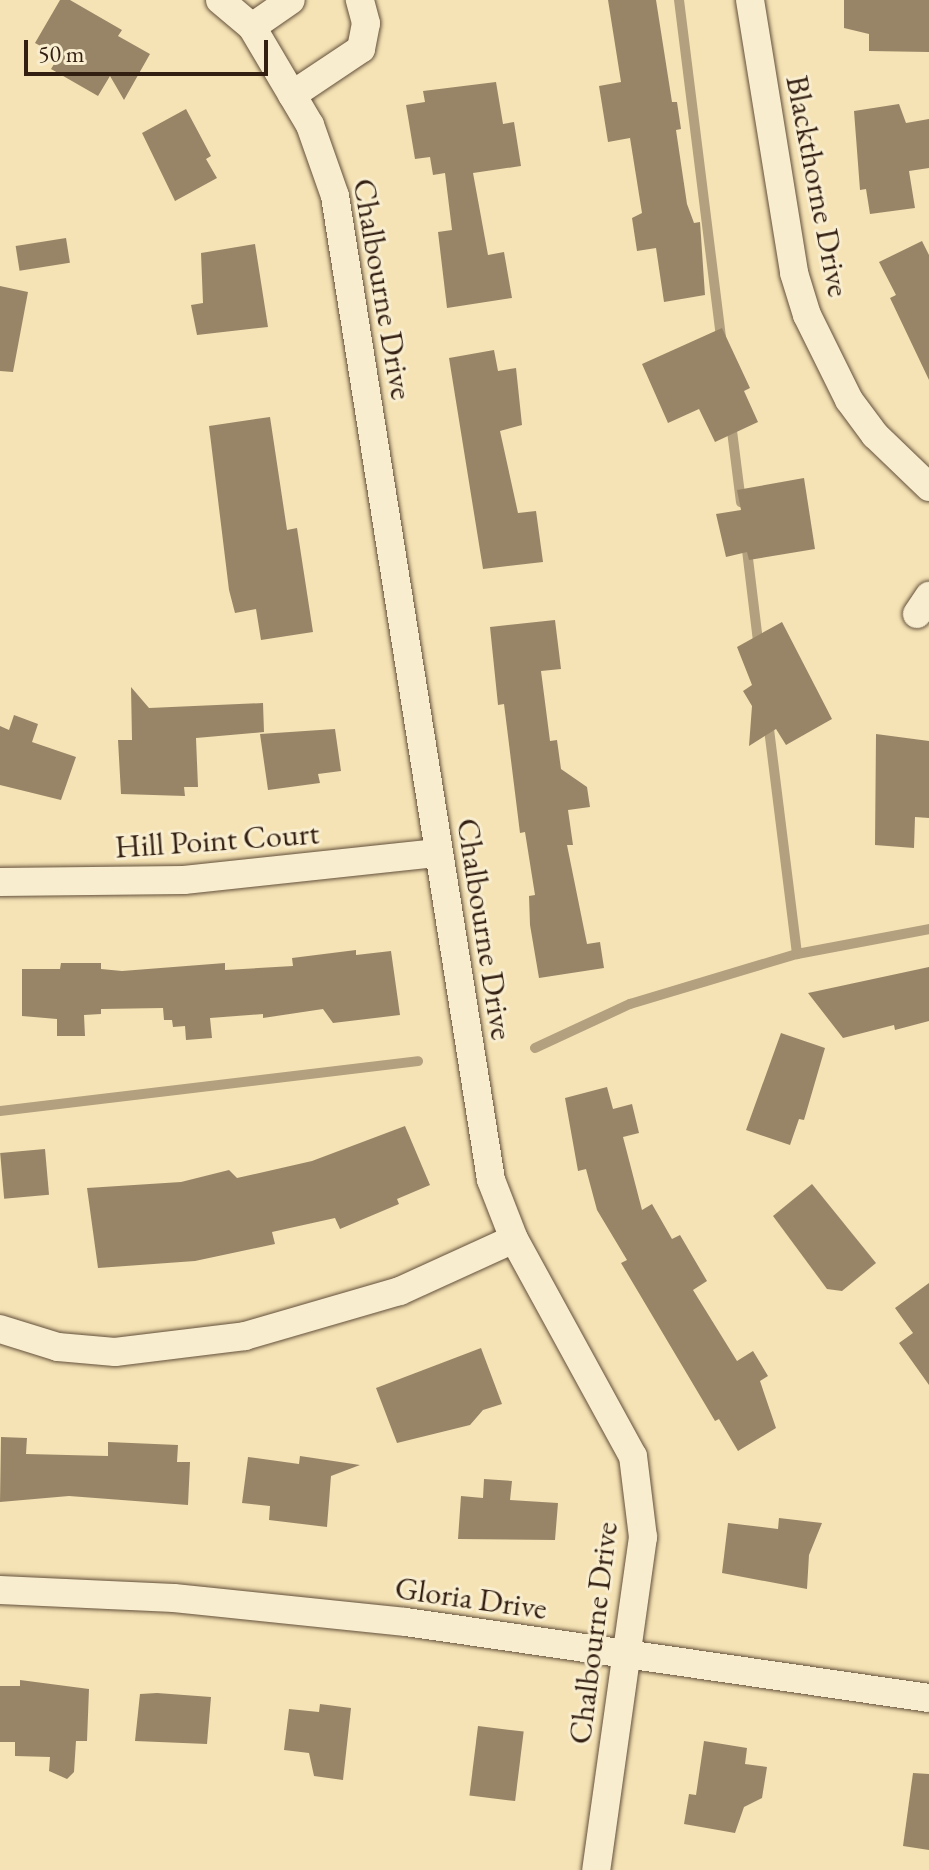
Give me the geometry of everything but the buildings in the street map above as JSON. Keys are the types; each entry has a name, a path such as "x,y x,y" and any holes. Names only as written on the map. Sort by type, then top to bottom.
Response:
{"street":[{"name":"Chalbourne Drive","path":"220,0 252,27 292,95 320,149 335,196 491,1180 514,1239 633,1456 643,1537 596,1870"},
{"path":"252,27 291,0"},
{"path":"292,95 351,60 361,49 366,23 360,0"},
{"name":"Blackthorne Drive","path":"750,0 794,273 807,315 849,400 875,435 929,487"},
{"name":"Hill Point Court","path":"0,882 184,880 438,853"},
{"path":"0,1329 58,1347 115,1352 245,1336 400,1291 514,1239"},
{"name":"Gloria Drive","path":"0,1590 256,1605 929,1698"}],"waterway":[{"path":"679,0 721,339"},
{"path":"731,423 741,502"},
{"path":"746,542 759,649"},
{"path":"768,721 797,954"},
{"path":"535,1048 630,1004 797,954 929,929"},
{"path":"0,1111 418,1061"}]}
